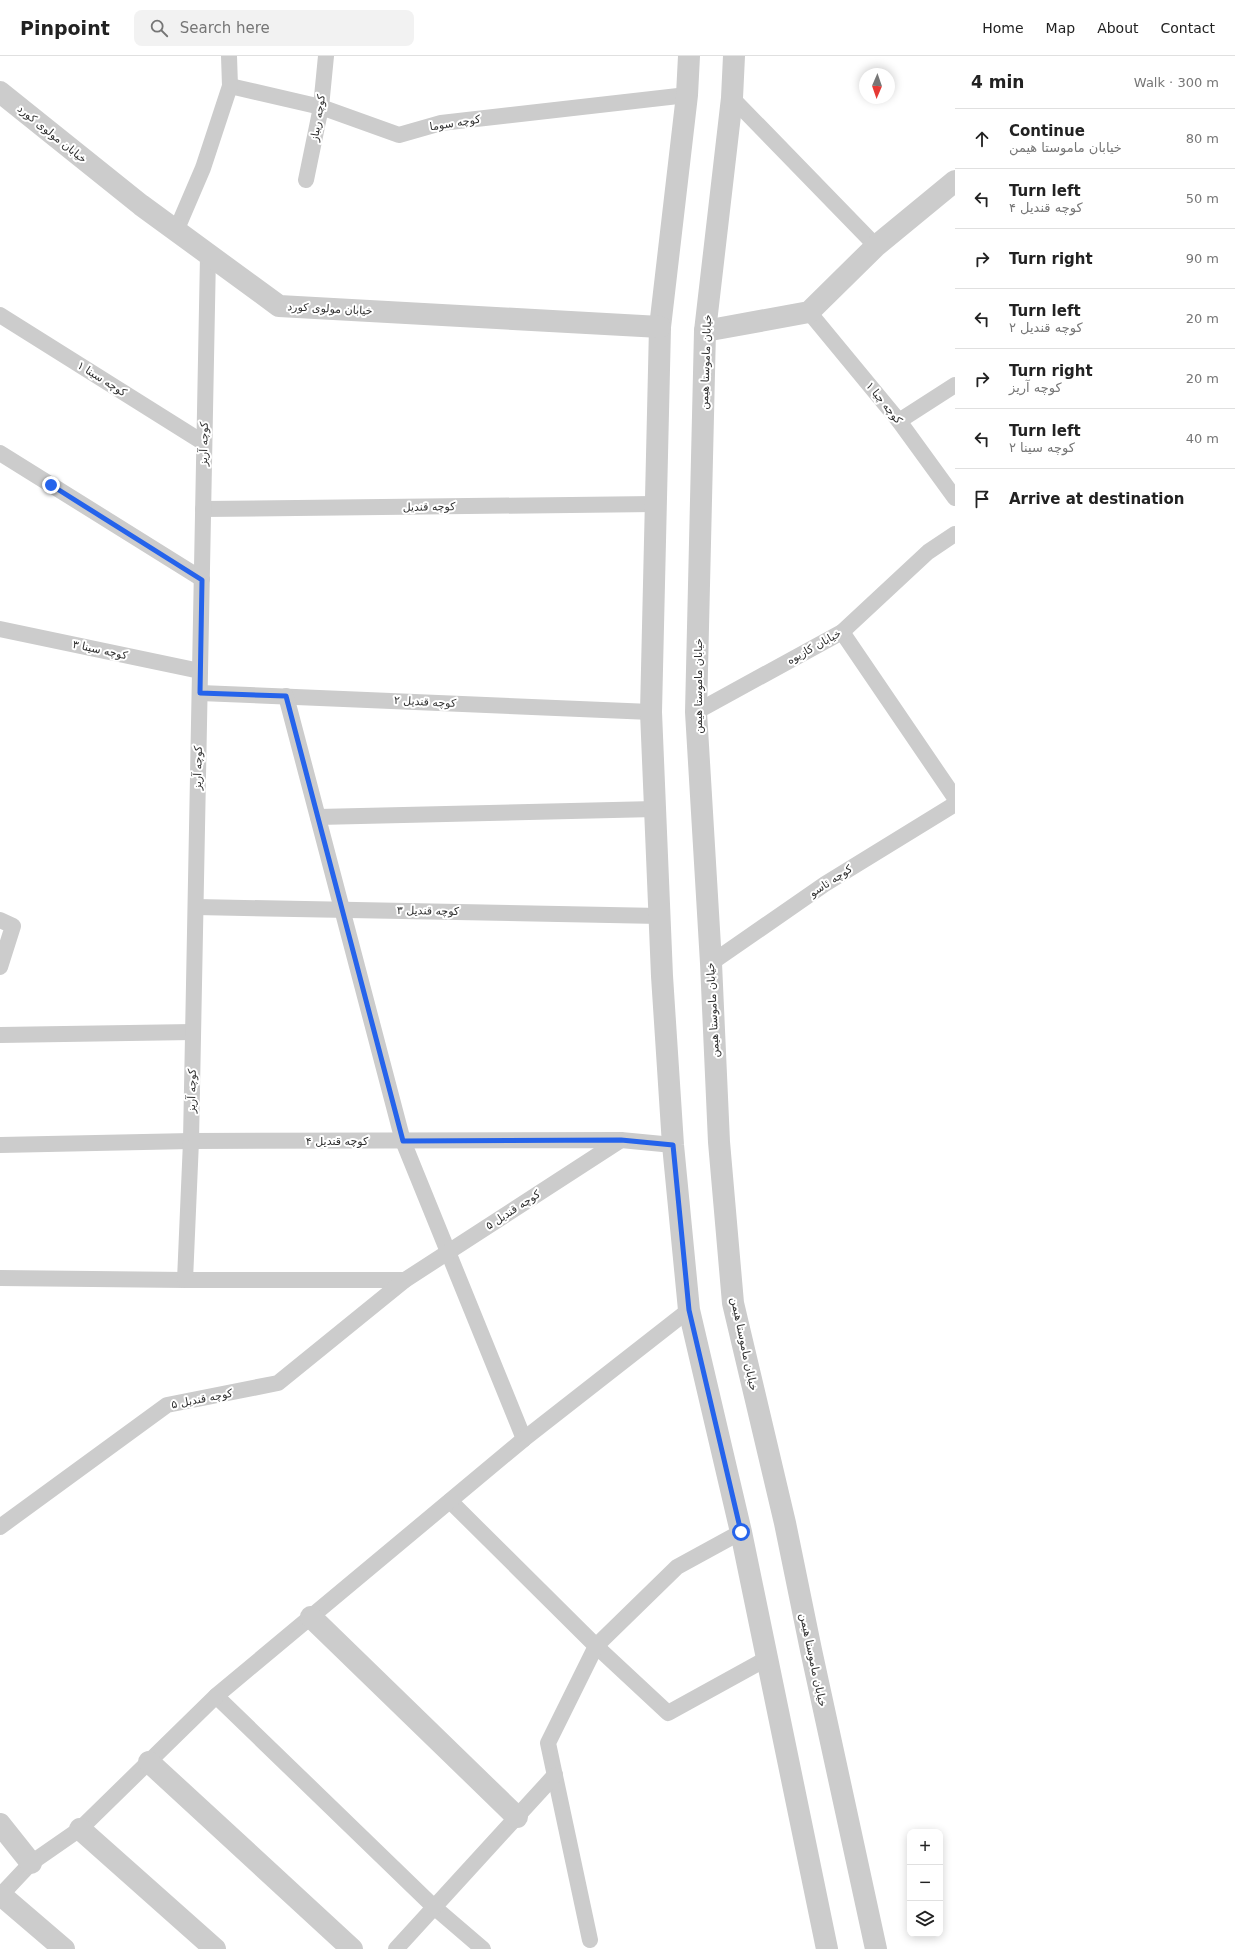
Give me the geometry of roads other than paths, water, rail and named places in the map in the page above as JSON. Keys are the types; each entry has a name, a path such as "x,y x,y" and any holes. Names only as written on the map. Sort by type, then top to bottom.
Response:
{"street":[{"path":"689,56 687,95 660,327 651,712 662,976 673,1145 689,1310 741,1532 766,1659 828,1949"},
{"name":"خیابان ماموستا هیمن","path":"734,56 732,98 705,331 696,712 711,963 719,1142 733,1303 785,1523 876,1949"},
{"name":"خیابان مولوی کورد","path":"0,92 141,206 279,306 660,327"},
{"path":"705,331 809,312 876,246 955,181"},
{"path":"311,1617 517,1816"},
{"path":"149,1762 352,1949"},
{"path":"0,1824 31,1863"},
{"path":"80,1829 215,1949"},
{"path":"0,1896 64,1949"}],"lane":[{"path":"176,231 203,168 230,86 228,56"},
{"name":"کوچه ریباز","path":"306,180 321,107 326,56"},
{"name":"کوچه سوما","path":"230,86 321,107 399,135 442,123 687,95"},
{"path":"732,98 876,246"},
{"name":"کوچه آریز","path":"185,1280 192,1141 208,255"},
{"name":"کوچه چیا ۱","path":"809,312 899,421 955,498"},
{"name":"کوچه سینا ۱","path":"0,315 204,443"},
{"path":"899,421 955,385"},
{"path":"0,453 202,580"},
{"name":"کوچه قندیل","path":"204,509 655,504"},
{"name":"خیابان کازیوه","path":"696,712 842,632 928,552 955,534"},
{"name":"کوچه سینا ۳","path":"0,629 200,671"},
{"path":"842,632 955,798"},
{"name":"کوچه قندیل ۲","path":"200,693 651,712"},
{"path":"286,696 403,1141 524,1439"},
{"name":"کوچه ئاسو","path":"711,963 825,884 955,804"},
{"path":"318,817 655,809"},
{"name":"کوچه قندیل ۳","path":"196,907 660,916"},
{"path":"0,920 13,926 0,967"},
{"path":"0,1035 193,1032"},
{"name":"کوچه قندیل ۴","path":"0,1145 192,1141 621,1140 673,1145"},
{"name":"کوچه قندیل ۵","path":"0,1527 167,1405 278,1383 405,1280 621,1140"},
{"path":"0,1278 405,1280"},
{"path":"0,1896 31,1863 80,1829 216,1696 524,1439 689,1310"},
{"path":"450,1501 596,1646 668,1713 766,1659"},
{"path":"590,1940 548,1743 596,1646 677,1567 741,1532"},
{"path":"216,1696 434,1907 483,1949"},
{"path":"396,1949 555,1776"}]}
